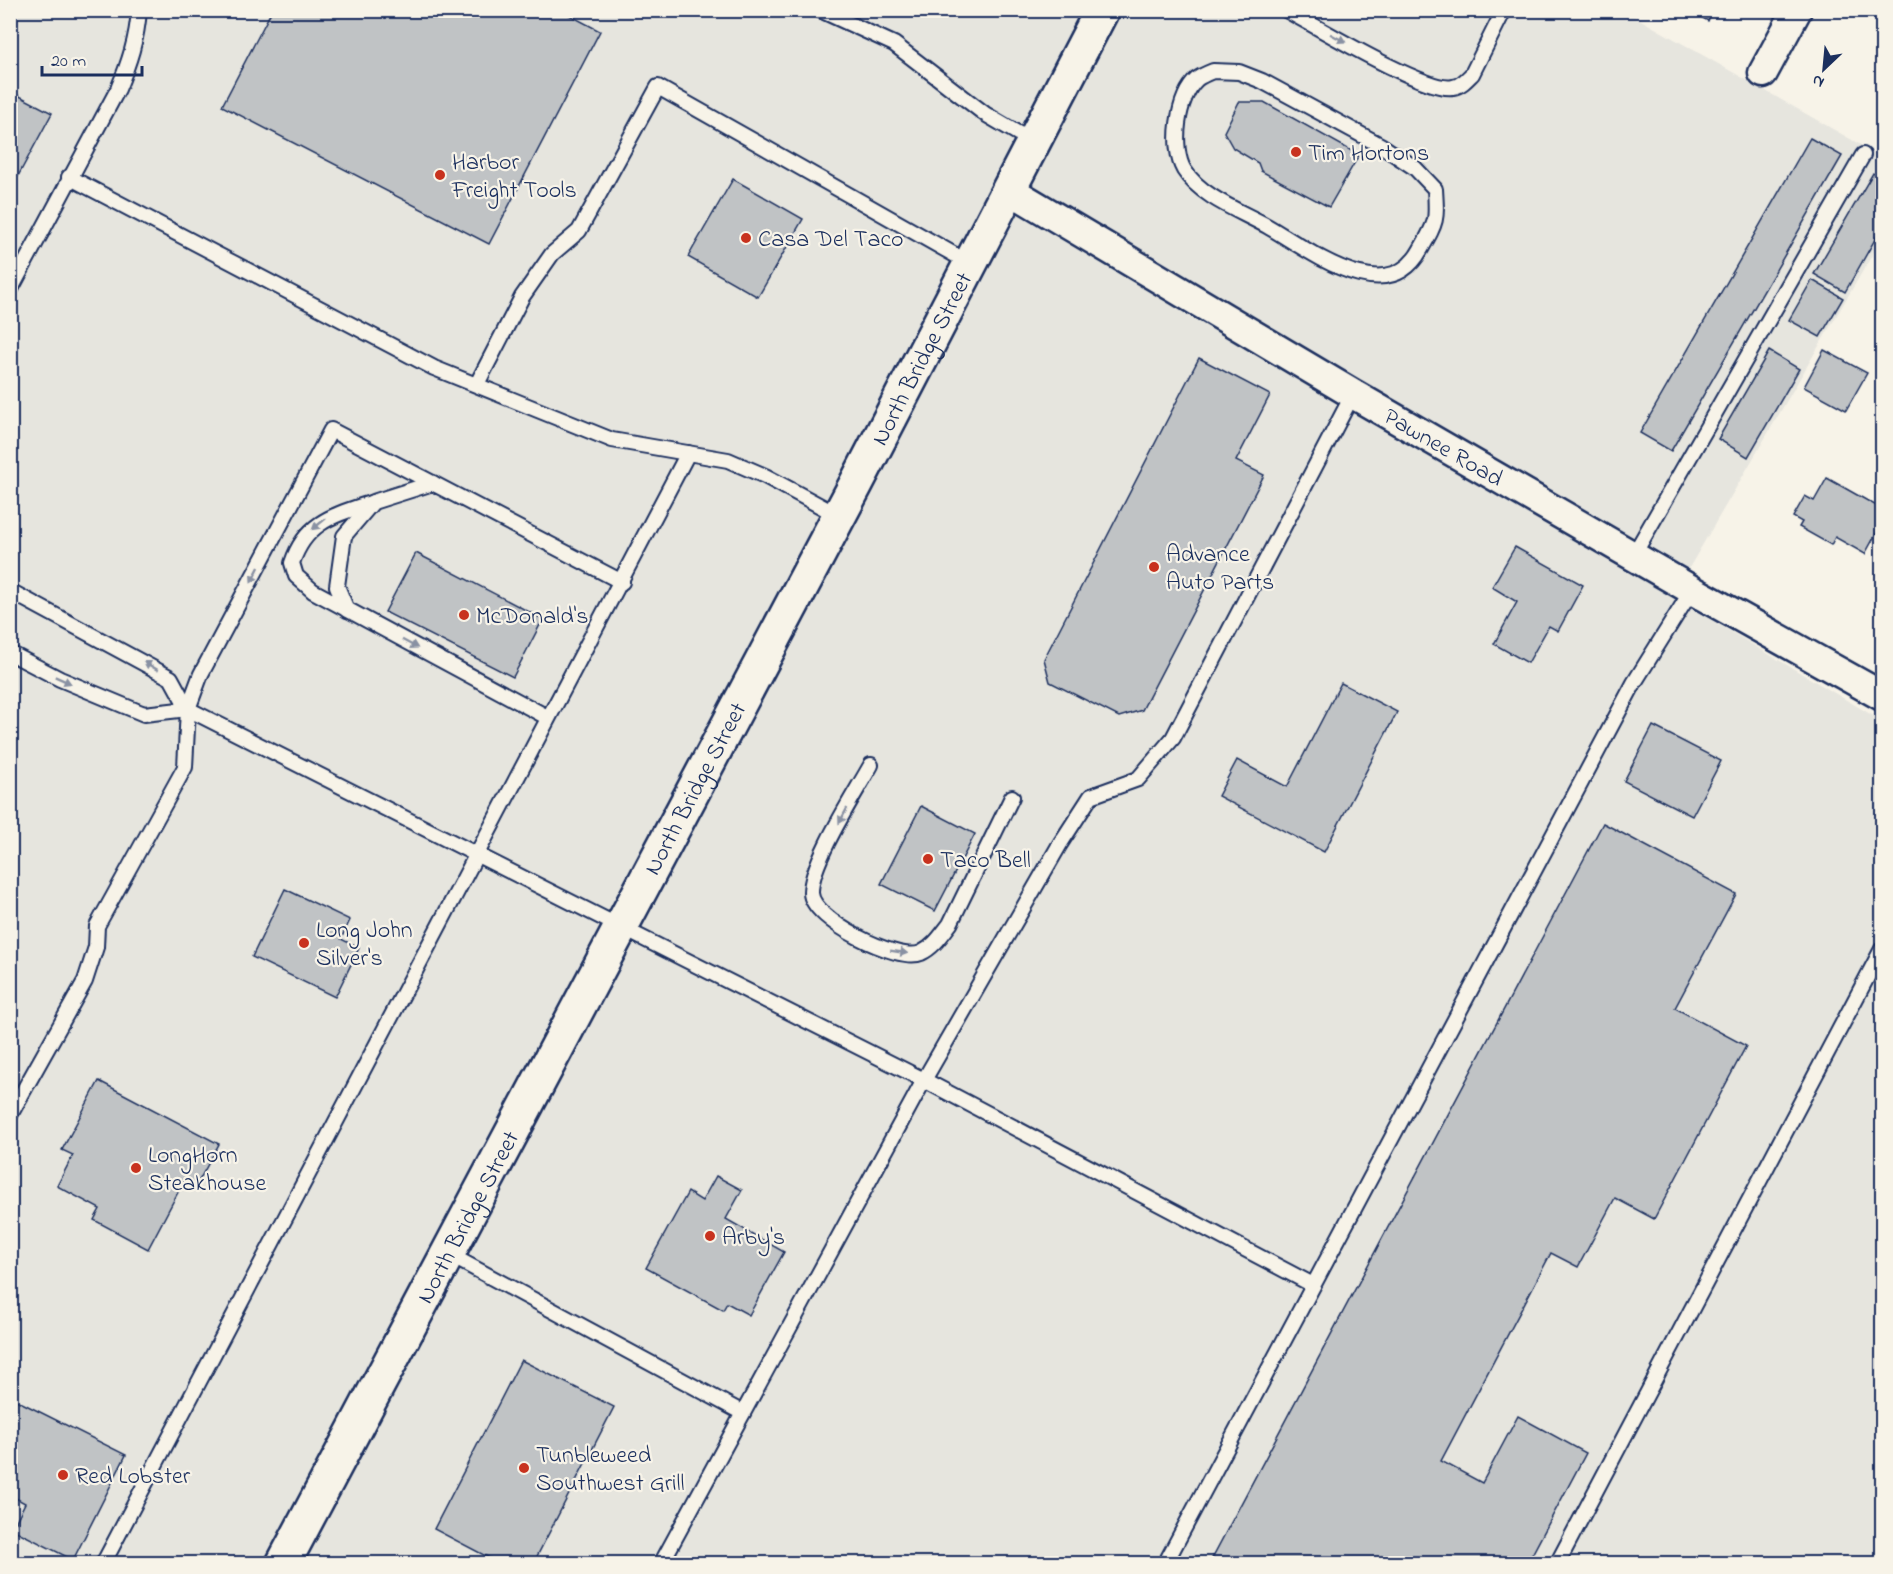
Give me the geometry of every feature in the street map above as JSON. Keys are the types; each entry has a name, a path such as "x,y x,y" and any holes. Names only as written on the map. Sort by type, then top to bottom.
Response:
{"main road":[{"name":"North Bridge Street","path":"283,1563 839,516 1035,144 1102,10"}],"street":[{"path":"1762,73 1797,10"},
{"name":"Pawnee Road","path":"1010,190 1353,394 1692,590 1882,696"}],"lane":[{"path":"10,291 126,71 138,30 139,10"},
{"path":"820,10 894,44 985,114 1035,144"},
{"path":"1286,10 1420,81 1453,87 1464,82 1472,74 1504,10"},
{"path":"1213,71 1247,75 1382,146 1415,168 1435,189 1437,220 1416,259 1402,272 1385,278 1362,275 1335,265 1202,189 1184,170 1177,150 1177,122 1185,99 1196,80 1213,71"},
{"path":"477,384 522,297 552,254 579,231 658,87 971,264"},
{"path":"1633,556 1863,155"},
{"path":"69,177 434,368 612,440 642,447 728,460 765,476 839,516"},
{"path":"662,1563 924,1080 1060,844 1091,796 1138,779 1173,738 1353,394"},
{"path":"10,1115 85,981 96,947 98,926 185,766 188,709 201,674 331,430 622,582"},
{"path":"103,1563 688,453"},
{"path":"433,483 326,518 305,535 292,563 296,576 313,591 547,717"},
{"path":"347,610 337,586 338,561 344,536 373,502"},
{"path":"1165,1563 1629,693 1692,590"},
{"path":"10,591 171,678 188,709"},
{"path":"10,653 60,679 144,714 188,709 924,1080 1313,1285"},
{"path":"871,765 820,860 812,880 811,896 818,910 830,921 886,950 902,954 920,954 936,942 950,924 1012,797"},
{"path":"1557,1563 1882,949"},
{"path":"448,1254 743,1413"}],"shaded area":[{"path":"11,11 1625,11 1882,157 1882,238 1672,597 1882,721 1882,1563 11,1564"}],"building":[{"name":"Harbor Freight Tools","path":"272,10 560,10 600,31 489,244 222,106"},
{"path":"1688,10 1713,10 1708,21"},
{"path":"10,91 52,113 10,191"},
{"name":"Tim Hortons","path":"1239,102 1264,102 1359,155 1329,207 1261,171 1258,163 1233,148 1224,132"},
{"path":"1810,138 1842,156 1671,451 1640,433"},
{"path":"1873,173 1882,179 1882,227 1845,292 1814,274"},
{"name":"Casa Del Taco","path":"733,179 803,219 758,297 688,257"},
{"path":"1812,280 1843,298 1820,337 1789,320"},
{"path":"1824,350 1867,373 1846,410 1804,387"},
{"path":"1769,351 1799,369 1748,457 1718,439"},
{"name":"Advance Auto Parts","path":"1199,358 1270,395 1236,461 1264,475 1142,710 1119,717 1050,682 1044,659"},
{"path":"1827,478 1882,509 1882,523 1865,554 1835,537 1831,545 1799,527 1802,522 1793,517 1805,496 1814,501"},
{"path":"1515,547 1583,585 1558,631 1549,626 1528,663 1494,644 1517,602 1492,587"},
{"name":"McDonald's","path":"416,553 543,619 513,677 385,612"},
{"path":"1341,683 1397,712 1324,852 1218,796 1237,760 1287,787"},
{"path":"1653,726 1721,761 1692,816 1624,781"},
{"name":"Taco Bell","path":"921,806 975,834 935,911 881,884"},
{"path":"1603,823 1736,894 1675,1008 1746,1046 1654,1219 1615,1198 1578,1267 1551,1253 1441,1461 1482,1483 1518,1416 1586,1453 1527,1564 1209,1564"},
{"name":"Long John Silver's","path":"285,889 350,920 341,939 359,948 335,997 252,957"},
{"name":"LongHorn Steakhouse","path":"99,1081 219,1144 196,1186 184,1181 148,1249 94,1220 100,1209 57,1186 73,1155 62,1150"},
{"name":"Arby's","path":"716,1176 742,1190 726,1219 784,1252 749,1315 727,1303 723,1310 646,1268 688,1192 702,1201"},
{"name":"Tunbleweed Southwest Grill","path":"521,1360 614,1407 533,1564 501,1564 434,1529"},
{"name":"Red Lobster","path":"10,1397 126,1455 73,1560 12,1529 25,1503 10,1495"}],"place":[{"name":"Tim Hortons","path":"1296,152"},
{"name":"Harbor Freight Tools","path":"440,175"},
{"name":"Casa Del Taco","path":"746,238"},
{"name":"Advance Auto Parts","path":"1154,567"},
{"name":"McDonald's","path":"464,615"},
{"name":"Taco Bell","path":"928,859"},
{"name":"Long John Silver's","path":"304,943"},
{"name":"LongHorn Steakhouse","path":"136,1168"},
{"name":"Arby's","path":"710,1236"},
{"name":"Tunbleweed Southwest Grill","path":"524,1468"},
{"name":"Red Lobster","path":"63,1475"}]}
